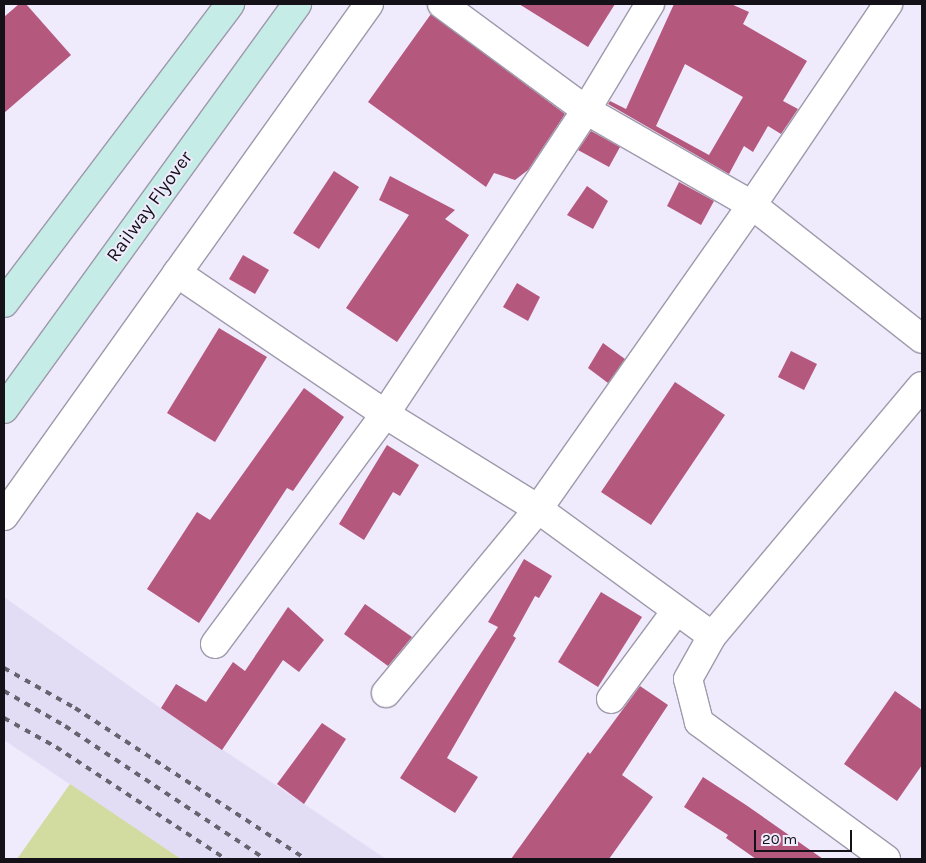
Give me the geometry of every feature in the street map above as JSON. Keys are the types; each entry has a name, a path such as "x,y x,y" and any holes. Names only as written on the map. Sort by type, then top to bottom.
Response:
{"main road":[{"path":"4,303 230,4"},
{"name":"Railway Flyover","path":"4,410 297,4"}],"street":[{"path":"4,516 369,4"},
{"path":"442,4 586,110 752,206 922,339"},
{"path":"215,644 385,414 586,110 650,4"},
{"path":"386,693 538,509 752,206 888,4"},
{"path":"177,273 385,414 538,509 712,636"},
{"path":"886,859 699,722 688,679 712,636 922,386"},
{"path":"611,700 676,611"}],"shaded area":[{"path":"4,597 159,707 386,859 181,859 4,740"}],"green space":[{"path":"70,784 181,859 17,859"}],"building":[{"path":"19,4 26,4 71,55 4,113 4,17"},
{"path":"519,4 615,4 588,47"},
{"path":"674,4 731,4 749,12 743,24 807,61 783,101 798,109 781,134 768,126 753,152 744,146 729,174 608,104 610,101 626,109","holes":["685,64 743,97 709,155 656,126"]},
{"path":"431,14 565,114 528,170 515,180 494,173 486,187 368,102"},
{"path":"591,131 620,147 609,167 578,150"},
{"path":"334,171 359,187 319,249 293,233"},
{"path":"390,176 455,210 445,219 469,235 397,342 346,308 409,215 379,200"},
{"path":"679,182 714,201 701,225 667,206"},
{"path":"587,186 608,201 593,229 567,215"},
{"path":"243,255 269,270 255,294 229,279"},
{"path":"517,283 540,297 528,321 503,307"},
{"path":"219,328 267,357 215,442 167,413"},
{"path":"603,343 625,359 608,383 588,368"},
{"path":"791,351 817,364 804,390 778,377"},
{"path":"675,382 725,415 651,525 601,492"},
{"path":"304,388 344,417 293,491 287,488 199,623 147,589 197,512 210,520"},
{"path":"387,445 419,465 400,496 393,492 364,540 339,524"},
{"path":"524,559 552,576 539,598 535,596 513,636 516,638 447,758 478,777 455,813 400,778 498,627 488,622"},
{"path":"601,592 642,617 598,687 558,662"},
{"path":"365,604 412,637 388,666 344,634"},
{"path":"288,607 324,640 299,672 283,660 222,750 161,708 176,684 206,702 233,662 245,671"},
{"path":"640,686 668,705 622,775 653,797 609,859 511,859 588,752 590,754"},
{"path":"895,691 922,710 922,765 897,801 844,764"},
{"path":"322,723 346,739 304,804 277,784"},
{"path":"703,777 823,859 756,859 726,838 728,835 684,807"}],"railway":[{"path":"4,668 75,708 306,859"},
{"path":"4,691 65,726 265,859"},
{"path":"4,718 56,747 226,859"}]}
